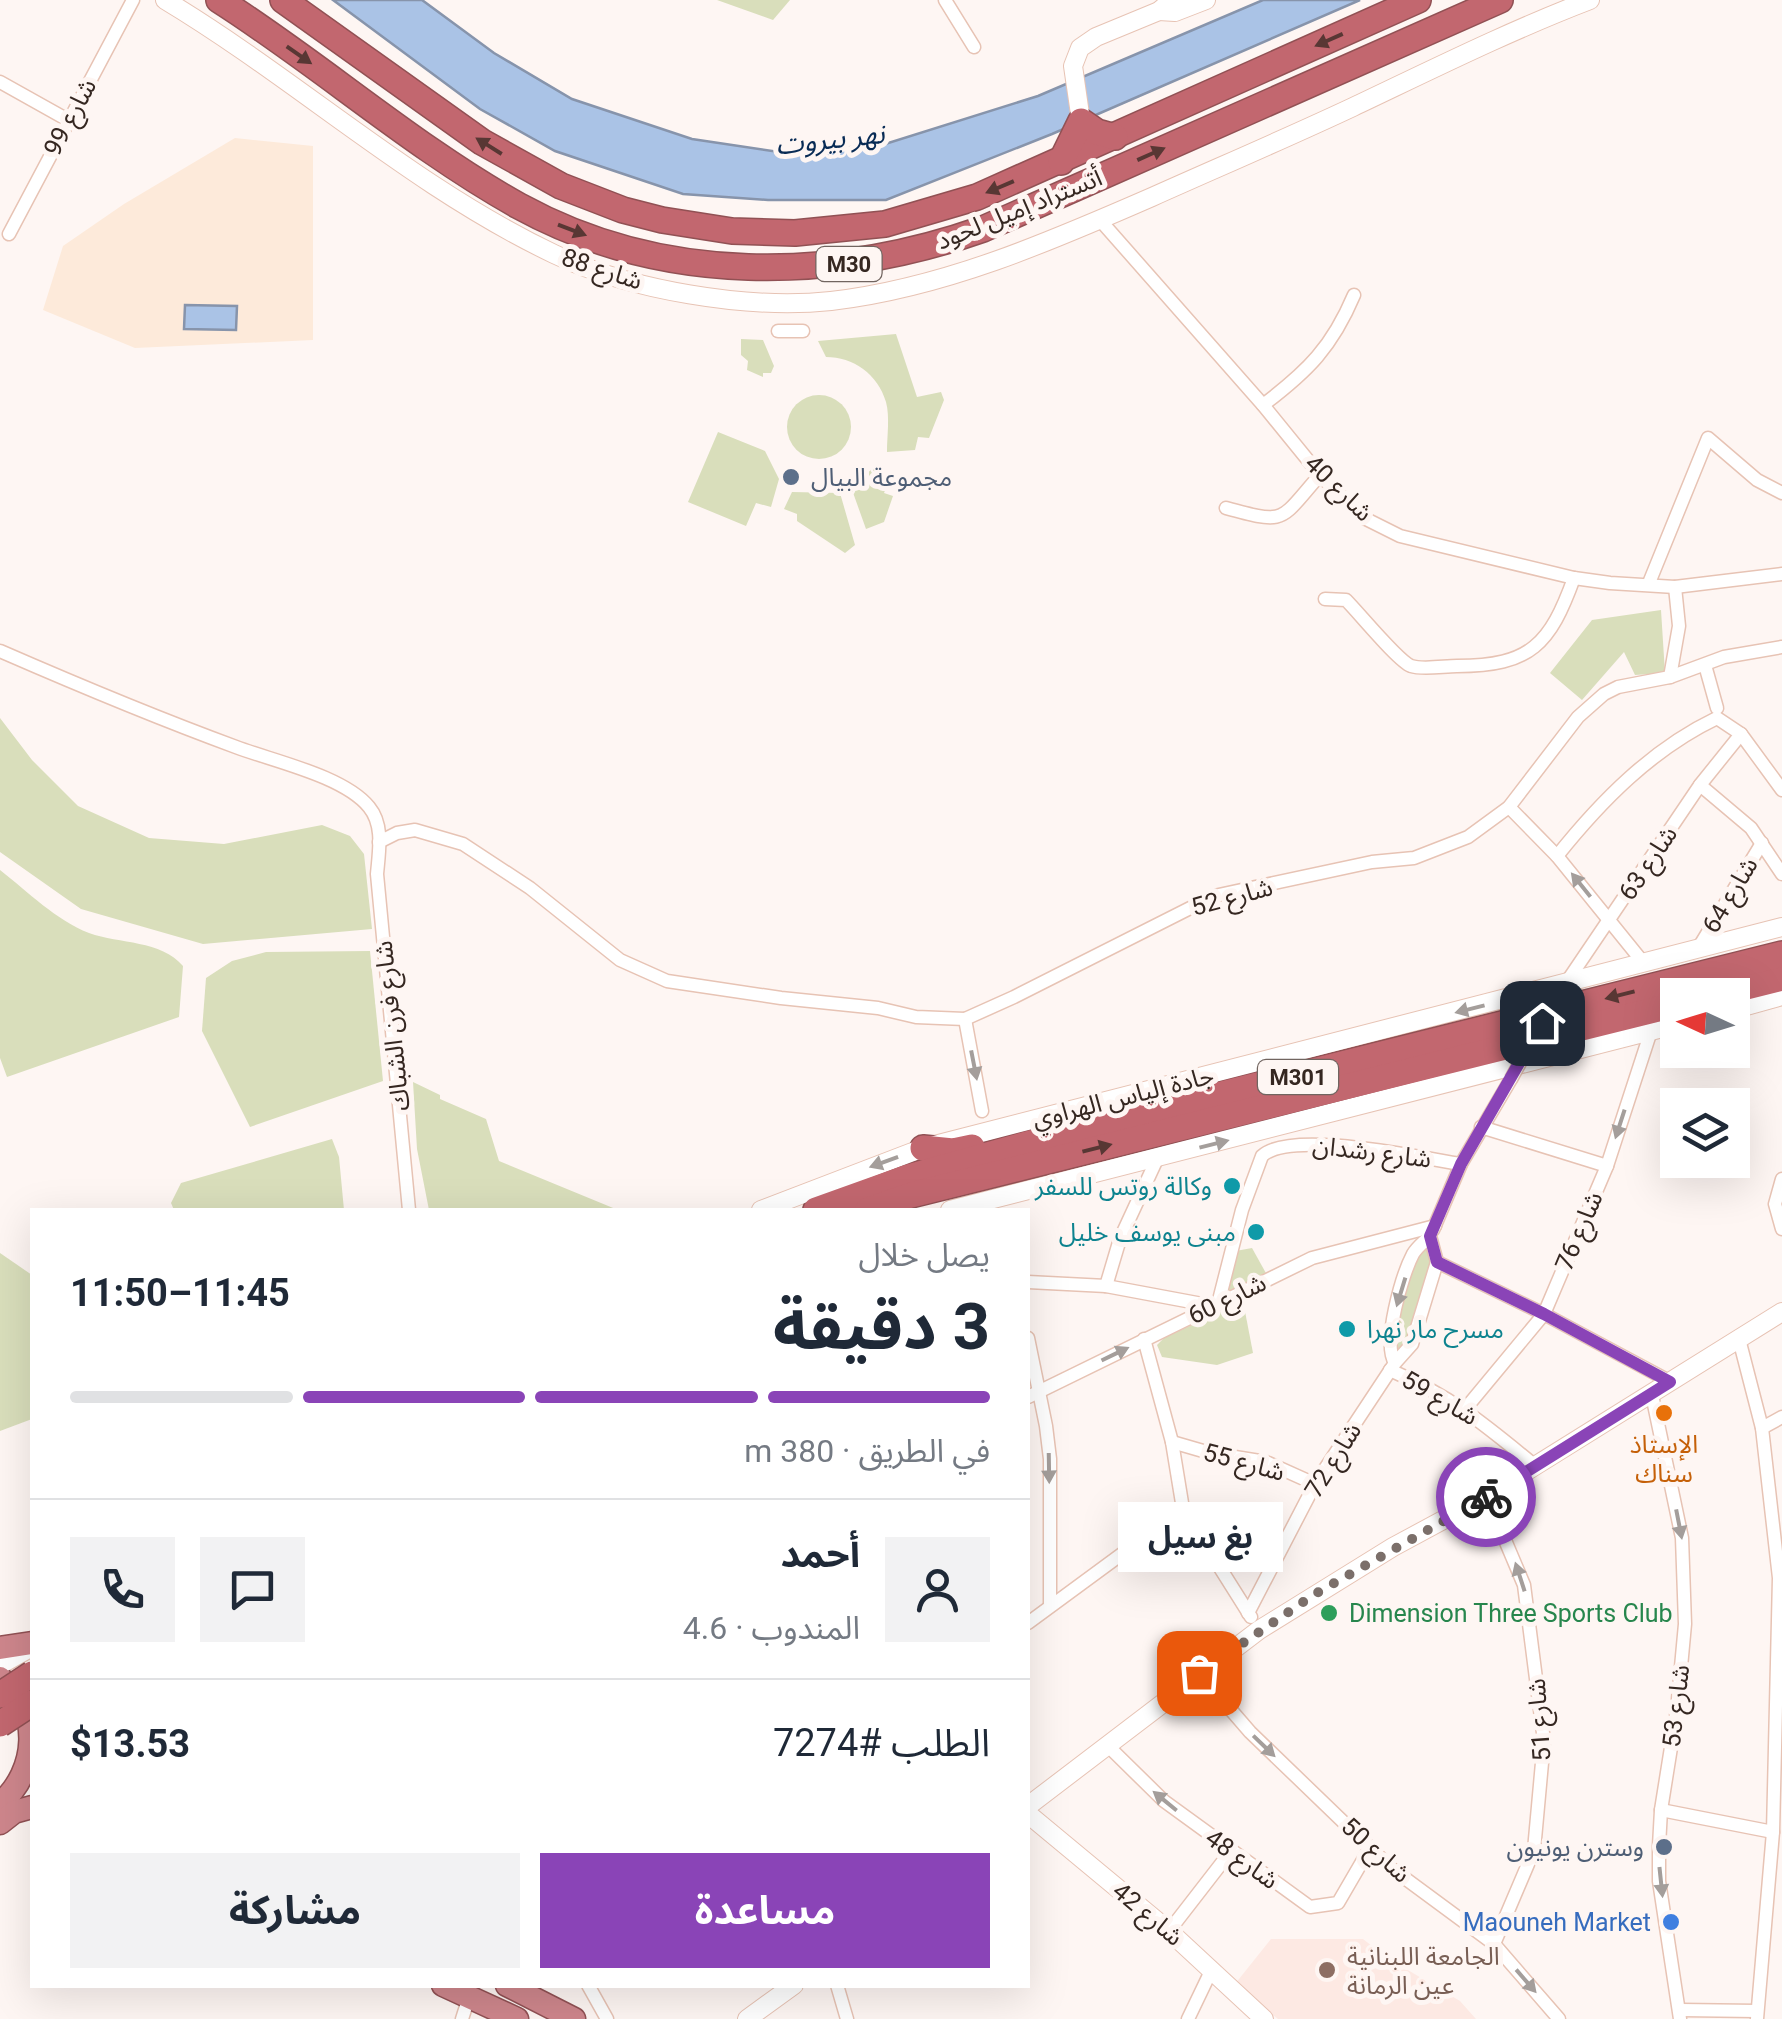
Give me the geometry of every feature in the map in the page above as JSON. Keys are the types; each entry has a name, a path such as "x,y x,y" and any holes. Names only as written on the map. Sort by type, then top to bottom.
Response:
{"highway":[{"name":"أتستراد إميل لحود","path":"219,0 470,177 546,220 654,255 757,269 862,262 965,235 1500,0"},
{"name":"أتستراد إميل لحود","path":"283,0 482,142 531,172 590,199 662,220 762,233 885,224 977,196 1061,162 1418,0"},
{"path":"1061,162 1081,121 1097,132 1115,137"},
{"name":"جادة إلياس الهراوي","path":"822,1208 908,1177 1066,1134 1782,954"},
{"path":"1750,986 1782,978"},
{"name":"جادة إلياس الهراوي","path":"874,1208 910,1195 1660,1008"},
{"path":"923,1148 953,1151 1026,1135 1066,1134"},
{"path":"919,1208 1014,1179 1041,1162"},
{"path":"0,1695 24,1653"},
{"path":"0,1678 21,1701 30,1730"},
{"path":"0,1724 30,1705"},
{"path":"1,1809 26,1771 30,1756"},
{"path":"1,1809 30,1804"},
{"path":"447,1988 466,2008 517,2019"},
{"path":"514,1988 574,2019"}],"street":[{"name":"شارع 99","path":"8,234 132,0"},
{"name":"شارع 88","path":"166,0 289,80 360,138 555,255 606,275 675,292 733,298 832,300 936,280 992,263 1100,220 1590,0"},
{"path":"945,0 974,47"},
{"path":"1081,121 1073,75 1075,56 1087,41 1165,5 1175,12 1206,0"},
{"path":"0,82 68,120"},
{"name":"شارع 40","path":"1100,220 1320,475 1362,517 1400,536 1574,578 1676,587 1782,574"},
{"path":"1263,405 1317,360 1338,331 1354,295"},
{"path":"778,332 804,330"},
{"path":"1650,584 1708,438 1757,480 1782,493"},
{"path":"1226,508 1271,520 1284,515 1320,475"},
{"path":"1326,599 1346,600 1412,666 1476,666 1508,661 1532,650 1546,638 1559,619 1574,578"},
{"path":"1670,677 1679,626 1676,587"},
{"name":"شارع 52","path":"965,1019 1214,896 1372,862 1414,858 1468,837 1508,807 1590,704 1618,687 1670,677 1724,657 1782,646"},
{"path":"0,652 343,788 370,807 378,822 379,842 415,830 463,844 530,888 620,960 667,981 878,1008 916,1017 965,1019 982,1111"},
{"path":"1705,665 1717,708"},
{"path":"1557,856 1594,810 1630,777 1692,730 1717,718 1741,734 1782,790"},
{"name":"شارع 63","path":"1481,1127 1561,990 1700,784 1741,734"},
{"name":"شارع 64","path":"1700,784 1750,828 1782,874"},
{"path":"1508,807 1557,856 1642,962"},
{"name":"شارع فرن الشباك","path":"379,842 377,874 408,1208"},
{"name":"شارع 64","path":"1698,946 1762,843"},
{"name":"جادة إلياس الهراوي","path":"765,1208 923,1148 1561,990 1698,946 1782,927"},
{"path":"1750,1005 1782,996"},
{"path":"997,1206 1157,1159 1660,1028"},
{"name":"شارع 76","path":"1466,1408 1544,1314 1607,1166 1650,1031"},
{"path":"1393,1366 1393,1318 1412,1255 1433,1231 1481,1127 1607,1166"},
{"name":"شارع رشدان","path":"1215,1305 1242,1210 1262,1156 1268,1150 1306,1142 1461,1164"},
{"path":"1106,1286 1120,1239 1157,1159"},
{"path":"1782,1179 1775,1204 1782,1229"},
{"path":"1433,1231 1437,1262 1670,1382"},
{"name":"شارع 60","path":"1033,1394 1312,1258 1354,1244 1433,1231"},
{"name":"شارع 72","path":"1248,1612 1316,1484 1393,1366 1412,1344 1437,1262"},
{"path":"1030,1282 1106,1286 1215,1305"},
{"path":"1030,1804 1259,1630 1393,1547 1482,1500 1780,1316"},
{"path":"1144,1339 1172,1442 1183,1508 1259,1630"},
{"path":"1680,2015 1757,2015 1773,1832 1779,1578 1762,1428 1739,1340"},
{"path":"1030,1360 1033,1394 1050,1459 1050,1606"},
{"name":"شارع 59","path":"1393,1366 1466,1408 1534,1465"},
{"name":"شارع 53","path":"1652,1394 1682,1538 1685,1624 1677,1710 1661,1810 1659,1881 1680,2015"},
{"path":"1762,1428 1782,1418"},
{"name":"شارع 55","path":"1172,1442 1210,1454 1266,1462 1316,1484"},
{"name":"شارع 51","path":"1482,1500 1494,1514 1524,1585 1544,1741 1534,1850 1494,1944"},
{"path":"1030,1621 1183,1508"},
{"path":"0,1666 24,1653"},
{"path":"24,1653 20,1679 30,1700"},
{"name":"شارع 50","path":"1199,1673 1250,1732 1391,1868 1494,1944 1560,2019"},
{"name":"شارع 48","path":"1107,1745 1164,1801 1303,1904 1318,1908 1338,1903 1370,1848"},
{"path":"1661,1810 1773,1832"},
{"name":"شارع 42","path":"1030,1816 1169,1931 1264,2019"},
{"path":"1169,1931 1230,1851"},
{"path":"1188,2019 1212,1969"},
{"path":"590,1988 607,2019"},
{"path":"747,2019 790,1988"},
{"path":"838,1988 847,2019"}],"shaded area":[{"path":"235,138 313,146 313,340 135,348 43,310 63,246 124,204"},
{"name":"الجامعة اللبنانية عين الرمانة","path":"1271,1939 1363,1939 1460,2001 1476,2019 1278,2019 1235,1984"}],"green space":[{"path":"717,0 790,0 773,20"},
{"path":"896,334 917,397 941,392 944,400 929,438 918,437 915,450 887,452 887,408 877,383 855,364 826,357 818,341"},
{"path":"741,339 763,340 774,366 771,373 763,373 763,377 747,370 748,361 741,355"},
{"path":"819,395 842,404 851,427 842,450 819,459 796,450 787,427 796,404"},
{"path":"718,432 765,451 779,479 771,507 756,503 746,526 688,502"},
{"path":"872,469 890,477 884,493 893,496 884,522 866,529 851,487"},
{"path":"792,492 840,493 855,545 845,553 797,521 797,514 784,509"},
{"path":"1661,610 1665,673 1635,675 1624,652 1582,700 1550,673 1592,620"},
{"path":"0,718 32,760 78,806 149,838 224,844 322,825 350,836 364,854 372,929 203,944 81,909 0,852"},
{"path":"0,870 65,921 89,933 152,947 174,958 183,966 179,1017 7,1077 0,1058"},
{"path":"370,951 383,1081 250,1127 202,1031 206,978 232,961 266,952"},
{"path":"413,1082 486,1119 499,1161 613,1208 429,1208 417,1149"},
{"path":"332,1139 339,1157 344,1208 173,1208 171,1203 181,1183"},
{"path":"1430,1236 1435,1251 1404,1355 1390,1345 1413,1255"},
{"path":"1252,1248 1267,1275 1219,1302 1230,1252"},
{"path":"0,1253 30,1274 30,1420 0,1431"},
{"path":"1243,1301 1253,1353 1217,1365 1162,1357 1157,1345 1164,1338"}],"water":[{"path":"333,0 422,0 494,53 572,99 692,139 779,152 882,145 1038,96 1263,0 1360,0 1052,134 886,200 768,200 683,194 555,151 480,109"},
{"path":"185,305 237,306 236,330 184,329"}],"way so far":[{"path":"1199,1673 1315,1594 1486,1497"}],"place":[{"name":"مجموعة البيال","path":"791,477"},
{"name":"وكالة روتس للسفر","path":"1232,1186"},
{"name":"مبنى يوسف خليل","path":"1256,1232"},
{"name":"مسرح مار نهرا","path":"1347,1329"},
{"name":"الإستاذ سناك","path":"1664,1413"},
{"name":"Dimension Three Sports Club","path":"1329,1613"},
{"name":"بغ سيل","path":"1199,1673"},
{"name":"وسترن يونيون","path":"1664,1847"},
{"name":"Maouneh Market","path":"1671,1922"},
{"name":"الجامعة اللبنانية عين الرمانة","path":"1327,1970"}],"route":[{"path":"1486,1497 1670,1382 1437,1262 1430,1236 1461,1164 1542,1023"}],"water label":[{"name":"نهر بيروت","path":"830,139"}]}
